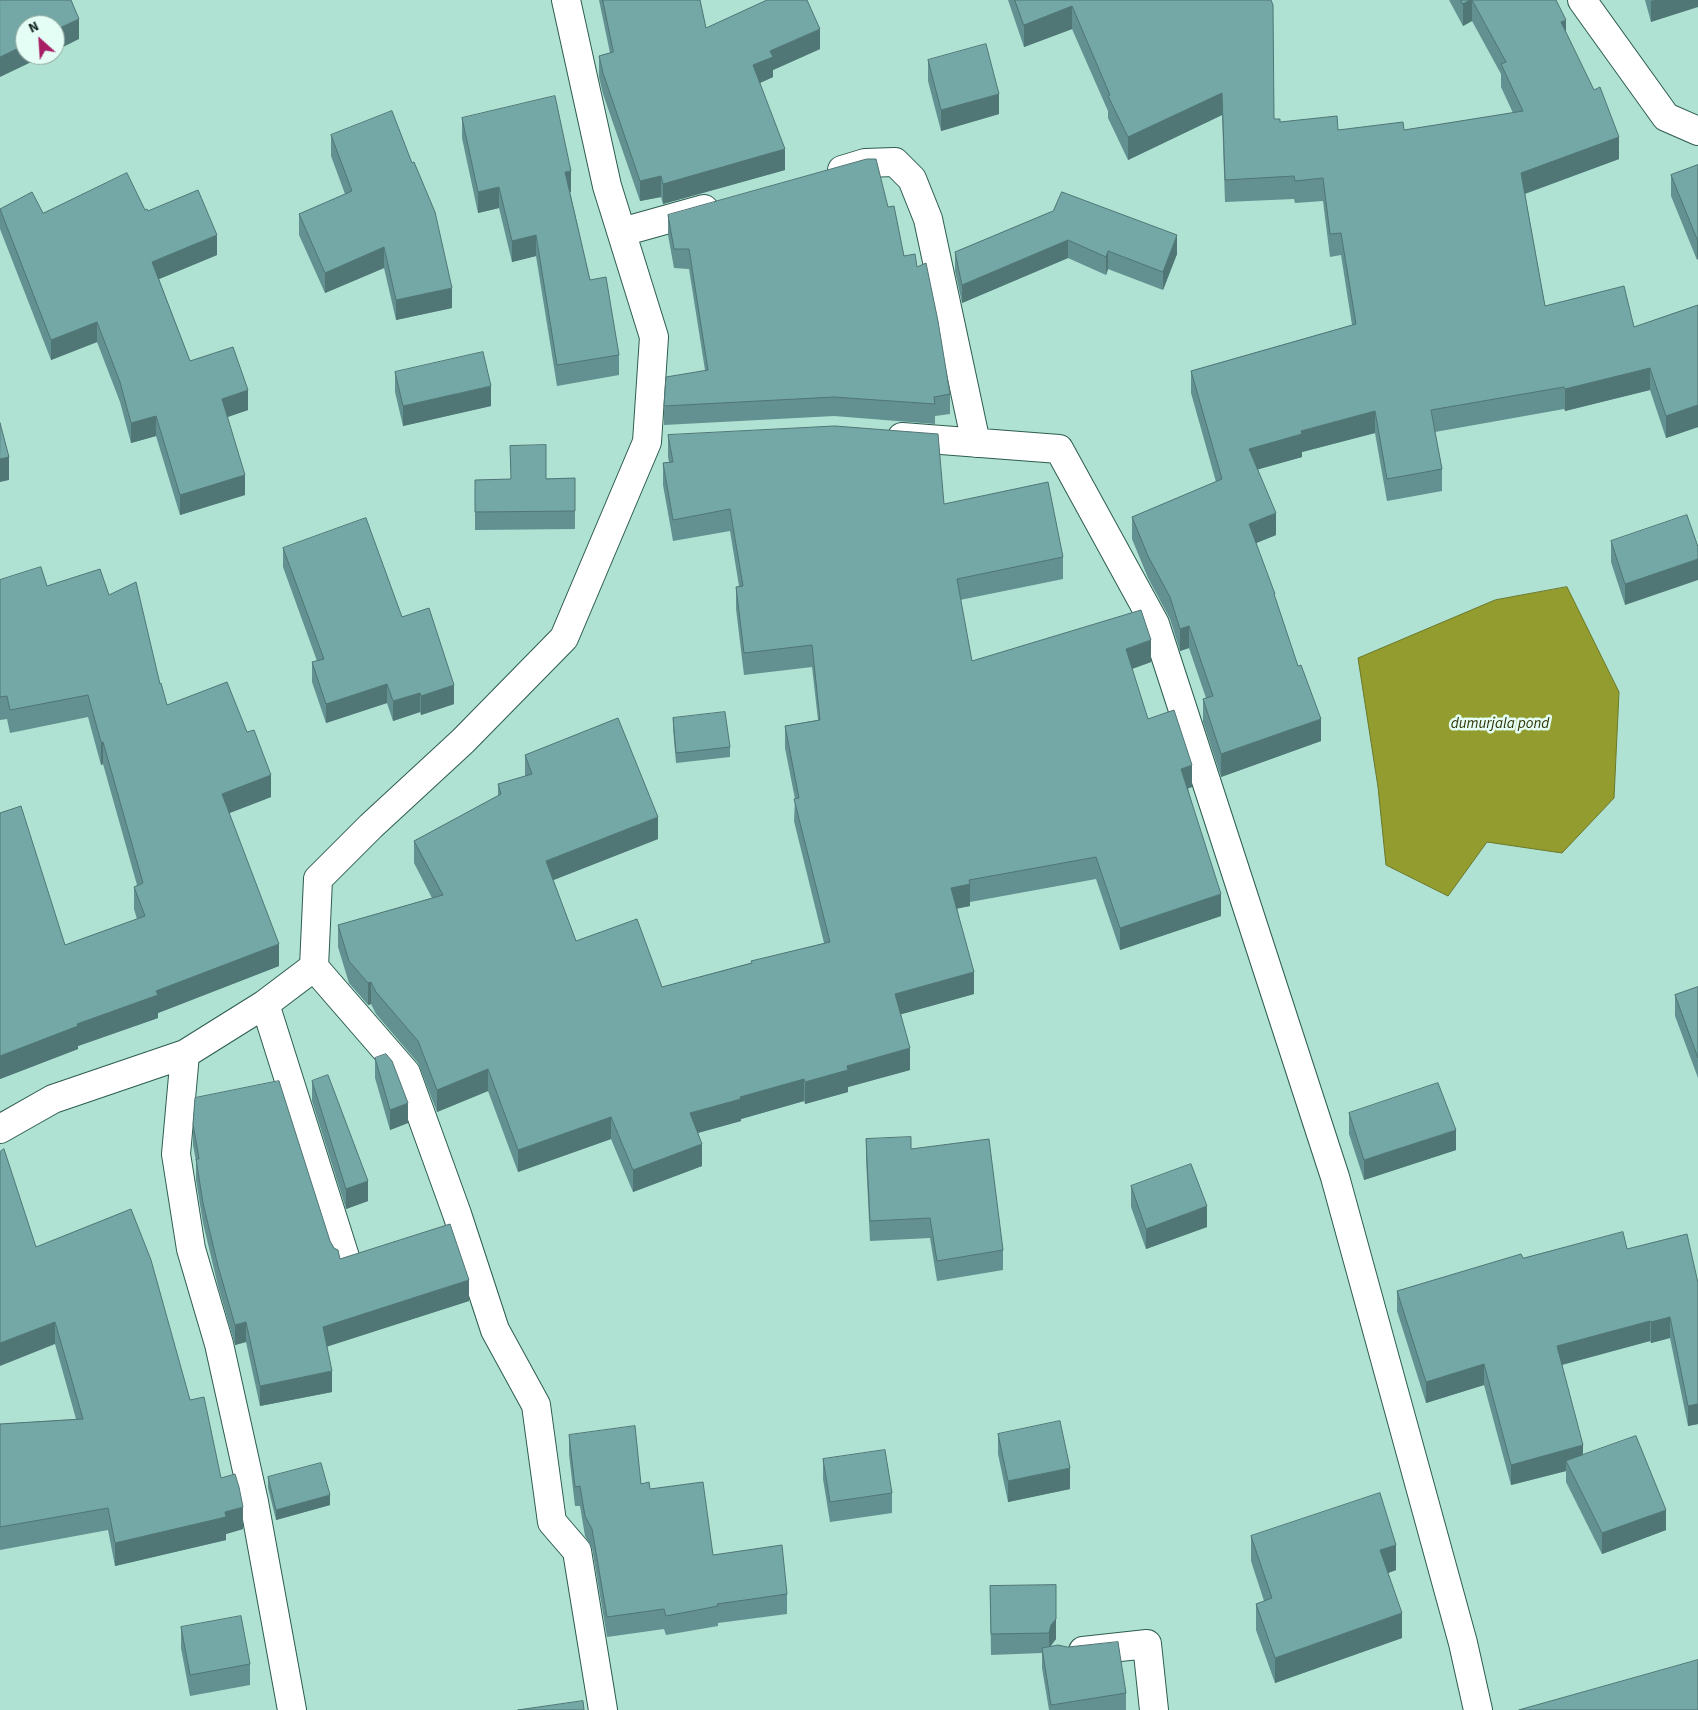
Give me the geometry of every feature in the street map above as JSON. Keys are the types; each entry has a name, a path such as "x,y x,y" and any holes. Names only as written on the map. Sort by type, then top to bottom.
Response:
{"street":[{"path":"566,0 608,186 654,337 657,441 564,638 463,741 370,826 318,879 314,967 406,1073 458,1214 495,1330 536,1405 552,1522 577,1550 603,1710"},
{"path":"1582,0 1666,117 1698,131"},
{"path":"818,177 865,163 895,162 912,179 928,219 976,443"},
{"path":"622,232 724,203"},
{"path":"882,436 1059,449 1155,624 1335,1177 1463,1643 1478,1710"},
{"path":"0,1129 53,1099 185,1054 265,1004 314,967"},
{"path":"265,1004 345,1257"},
{"path":"185,1054 176,1154 190,1249 219,1344 246,1465 292,1710"},
{"path":"1066,1652 1147,1644 1154,1710"}],"water":[{"name":"dumurjala pond","path":"1567,587 1619,692 1614,798 1562,853 1487,842 1448,896 1386,865 1378,787 1358,658 1495,600"}],"building":[{"path":"0,0 71,0 79,19 65,25 65,15 15,15 15,50 0,57"},
{"path":"603,0 700,0 706,28 767,0 807,0 820,29 770,51 773,57 753,65 785,149 663,184 661,176 640,181 599,56 613,52"},
{"path":"1015,0 1271,0 1273,5 1274,119 1280,119 1280,122 1337,116 1338,130 1403,122 1404,130 1523,111 1501,64 1506,62 1472,0 1556,0 1566,20 1561,22 1594,90 1600,87 1619,137 1521,173 1545,306 1624,286 1634,327 1698,305 1698,405 1666,416 1650,368 1565,389 1564,387 1431,410 1442,469 1387,479 1375,411 1301,431 1302,434 1249,449 1276,513 1249,524 1275,594 1298,666 1301,665 1321,719 1221,754 1203,699 1213,696 1189,626 1180,629 1170,597 1148,556 1132,517 1222,479 1191,371 1356,324 1341,233 1330,234 1323,178 1295,181 1294,176 1225,180 1222,93 1128,137 1108,96 1110,95 1072,6 1024,25"},
{"path":"1461,0 1470,0 1463,4"},
{"path":"986,44 999,94 941,110 928,60"},
{"path":"555,96 571,171 565,172 590,280 606,277 619,355 557,365 536,235 512,241 499,187 478,192 462,118"},
{"path":"392,111 412,163 414,162 435,212 452,288 396,300 384,247 325,273 299,214 352,191 331,135"},
{"path":"867,159 876,159 888,207 894,206 904,256 915,254 917,267 926,263 950,394 934,397 935,404 834,397 664,406 666,377 708,370 689,249 674,249 668,215"},
{"path":"1698,165 1698,239 1697,239 1671,175"},
{"path":"127,173 145,210 147,209 148,211 198,190 217,235 152,262 190,361 233,347 248,390 222,399 245,475 180,495 156,416 131,423 120,382 97,322 51,340 0,209 32,192 43,213"},
{"path":"1062,192 1177,235 1163,272 1108,251 1106,257 1068,240 962,285 955,252 1053,211"},
{"path":"483,352 491,386 403,406 395,372"},
{"path":"0,423 9,457 0,459"},
{"path":"835,426 938,434 944,504 1048,482 1063,557 957,579 972,661 1141,610 1151,640 1126,649 1148,719 1174,710 1192,765 1181,769 1221,894 1120,928 1096,857 969,880 970,884 951,888 974,972 895,994 910,1048 847,1066 848,1070 805,1082 804,1079 690,1113 702,1144 633,1170 611,1117 518,1150 488,1069 437,1090 418,1041 376,992 371,982 368,983 349,961 338,925 443,895 414,841 501,794 498,784 532,774 525,755 618,718 658,817 546,861 576,941 637,919 662,987 752,963 751,961 830,942 794,799 799,798 785,726 820,720 812,645 744,653 736,587 743,586 730,509 673,520 663,463 673,462 668,435"},
{"path":"546,445 546,479 575,478 575,511 475,512 475,480 511,479 510,446"},
{"path":"1687,515 1698,547 1698,559 1625,584 1611,541"},
{"path":"366,518 402,617 429,608 454,685 421,696 420,693 393,701 387,684 326,704 312,662 324,659 283,548"},
{"path":"41,567 47,586 100,569 109,595 136,582 160,684 167,705 227,682 247,732 254,730 271,775 222,794 279,944 156,991 158,995 77,1024 78,1026 0,1056 0,813 21,806 65,945 145,916 134,887 143,883 88,695 10,710 7,696 0,697 0,580"},
{"path":"725,712 730,747 676,753 673,718"},
{"path":"1698,987 1698,1058 1675,995"},
{"path":"386,1054 392,1061 408,1103 390,1110 375,1058"},
{"path":"328,1075 368,1181 346,1189 312,1081"},
{"path":"279,1081 330,1241 334,1248 338,1250 340,1259 450,1224 469,1280 323,1327 332,1371 260,1386 246,1322 235,1325 218,1266 203,1203 196,1159 199,1159 193,1124 195,1098"},
{"path":"1438,1083 1456,1130 1364,1160 1349,1113"},
{"path":"911,1137 911,1149 989,1139 1003,1250 937,1261 930,1218 870,1221 866,1139"},
{"path":"4,1149 36,1247 131,1209 151,1260 190,1400 204,1397 221,1478 235,1474 243,1507 225,1512 226,1517 115,1543 108,1508 0,1527 0,1424 83,1419 55,1322 0,1343 0,1152"},
{"path":"1191,1164 1207,1206 1146,1229 1131,1186"},
{"path":"1623,1232 1627,1249 1687,1234 1698,1283 1698,1404 1688,1406 1670,1317 1557,1346 1583,1445 1511,1465 1484,1364 1426,1382 1397,1291 1521,1254 1523,1258"},
{"path":"1060,1421 1070,1468 1008,1481 998,1434"},
{"path":"635,1426 641,1484 649,1482 650,1489 703,1482 713,1555 782,1545 787,1594 717,1604 718,1606 666,1616 664,1609 607,1617 592,1529 585,1516 580,1486 575,1487 569,1435"},
{"path":"1636,1436 1666,1510 1602,1533 1566,1461"},
{"path":"885,1450 892,1493 830,1502 823,1459"},
{"path":"321,1463 330,1495 276,1510 268,1477"},
{"path":"1380,1493 1396,1545 1380,1550 1402,1613 1275,1658 1256,1604 1272,1598 1251,1536"},
{"path":"1056,1585 1056,1619 1051,1625 1049,1633 991,1634 990,1586"},
{"path":"241,1616 250,1664 190,1675 181,1627"},
{"path":"1118,1642 1126,1693 1051,1705 1042,1648 1058,1645 1067,1647"},
{"path":"1698,1660 1698,1710 1519,1710"},
{"path":"583,1701 584,1710 518,1710"}]}
